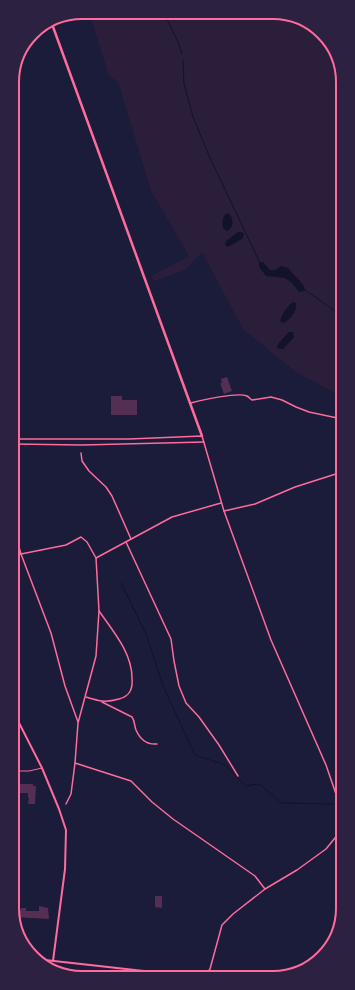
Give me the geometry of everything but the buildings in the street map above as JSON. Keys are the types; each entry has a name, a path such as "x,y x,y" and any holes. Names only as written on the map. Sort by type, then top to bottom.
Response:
{"main road":[{"path":"53,27 202,436"}],"street":[{"path":"191,403 217,397 240,395 247,396 252,400 271,397 282,400 309,412 336,419"},
{"path":"19,439 129,439 202,436 221,503 271,640 326,765 336,794"},
{"path":"19,444 86,445 204,442"},
{"path":"81,453 82,461 89,471 106,487 112,496 131,539"},
{"path":"224,510 255,504 295,487 336,474"},
{"path":"96,558 172,517 221,503"},
{"path":"21,554 66,545 82,537 87,542 96,558 99,611 96,656 78,723 72,794 66,804"},
{"path":"126,542 171,639 179,686 186,703 203,723 238,776"},
{"path":"19,547 51,633 65,686 78,723"},
{"path":"99,611 127,654 132,668 131,690 128,695 123,698 102,702"},
{"path":"86,697 102,702 132,717 136,730 142,739 151,745 157,744"},
{"path":"19,723 42,768 59,809 66,834 66,862 54,961"},
{"path":"75,764 131,781 152,802 179,823 256,876 265,889"},
{"path":"208,971 222,925 233,914 265,889 297,870 326,849 336,837"},
{"path":"47,960 144,971"}],"lane":[{"path":"19,771 29,771 42,768"}],"shaded area":[{"path":"91,19 285,20 293,22 311,32 323,44 333,62 336,82 336,394 296,372 243,329 202,252 185,270 154,281 151,276 189,256 151,191 118,82 109,76"},
{"path":"228,213 231,216 232,223 230,229 227,231 223,228 223,221 224,217"},
{"path":"238,232 242,232 244,234 243,238 227,247 225,244 226,241"},
{"path":"259,262 263,262 270,270 275,270 281,266 288,268 301,282 305,291 299,292 291,282 285,278 266,276 259,267"},
{"path":"293,302 296,303 296,309 287,321 282,323 280,321 283,313"},
{"path":"289,332 293,332 294,337 283,349 279,349 277,347 278,344"}],"waterway":[{"path":"167,19 182,54"},
{"path":"183,60 184,84 193,117 210,158 260,263"},
{"path":"305,290 336,312"},
{"path":"121,583 146,634 163,686 195,755 225,765 246,786 259,784 282,803 333,804"}]}
